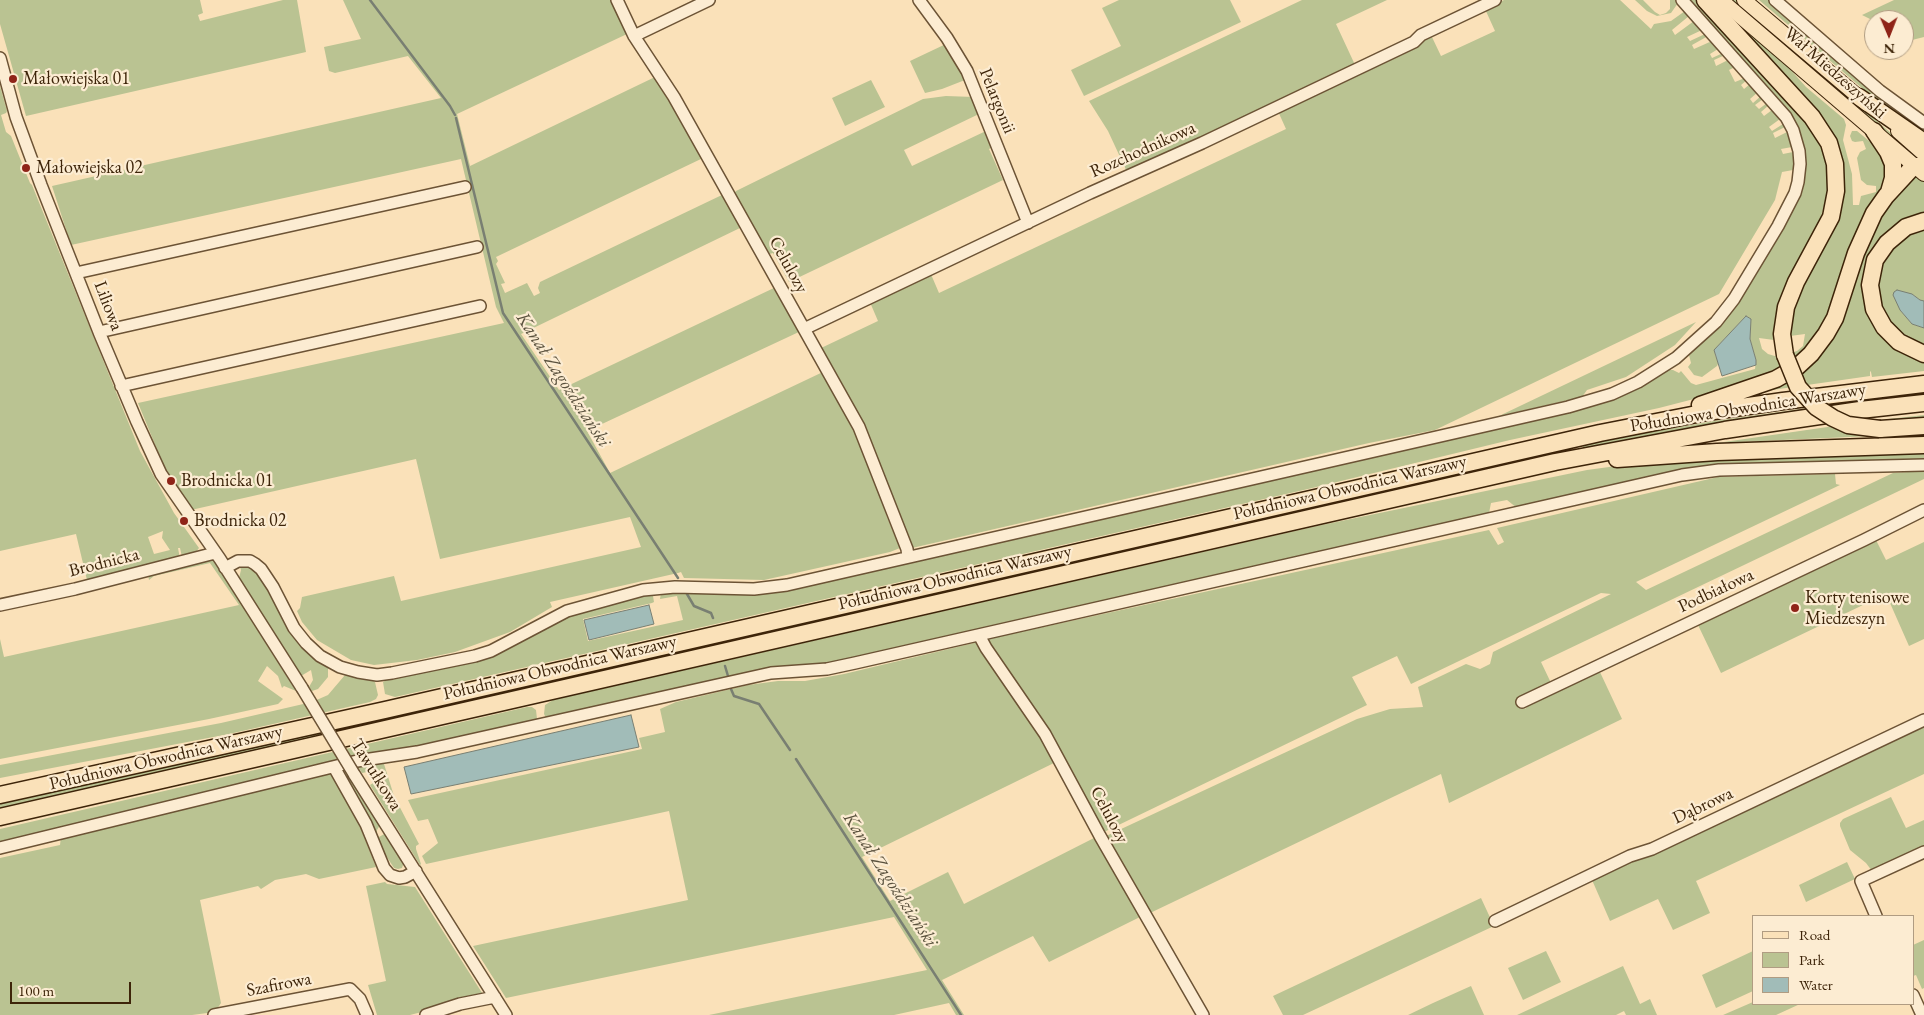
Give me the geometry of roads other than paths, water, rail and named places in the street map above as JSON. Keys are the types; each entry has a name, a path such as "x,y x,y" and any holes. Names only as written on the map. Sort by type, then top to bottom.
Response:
{"highway":[{"path":"1705,0 1812,117 1829,143 1835,164 1836,191 1831,217 1796,282 1786,308 1782,334 1785,355 1798,387 1816,407 1848,425 1880,429 1924,426"},
{"path":"1859,97 1924,142"},
{"path":"1874,131 1888,152 1893,164 1893,178 1888,194"},
{"path":"1646,424 1768,383 1786,374 1805,360 1821,342 1831,325 1864,233 1874,213 1888,194 1922,165"},
{"path":"1924,221 1906,227 1886,243 1875,260 1870,285 1874,308 1880,322 1888,333 1907,347 1924,354"},
{"name":"Południowa Obwodnica Warszawy","path":"0,795 385,710 1524,449 1646,424 1791,400 1924,384"},
{"name":"Południowa Obwodnica Warszawy","path":"0,817 1555,462 1734,428 1924,403"},
{"path":"1555,462 1603,461 1717,452 1924,445"}],"main road":[{"name":"Wał Miedzeszyński","path":"1721,0 1874,131 1922,165"},
{"name":"Wał Miedzeszyński","path":"1744,0 1859,97 1922,165"}],"street":[{"name":"Celulozy","path":"617,0 634,36 674,97 859,428 907,549 908,557"},
{"path":"634,36 709,0"},
{"name":"Pelargonii","path":"919,0 947,38 967,71 1028,223"},
{"name":"Rozchodnikowa","path":"804,329 1311,91 1495,0"},
{"path":"225,568 238,561 250,561 255,564 273,587 294,628 320,656 340,667 378,675 483,653 511,642 548,619 567,611 643,590 675,586 734,589 770,588 1584,403 1612,394 1638,382 1676,358 1707,331 1734,299 1778,226 1795,193 1800,164 1798,143 1786,117 1682,0"},
{"name":"Wał Miedzeszyński","path":"1775,0 1880,91 1924,122"},
{"name":"Liliowa","path":"0,58 22,135 121,386 161,474 215,553"},
{"path":"76,273 465,188"},
{"path":"99,332 477,248"},
{"path":"121,386 480,306"},
{"path":"0,848 370,759 416,752 763,675 827,669 1682,475 1719,470 1924,465"},
{"name":"Podbiałowa","path":"1522,702 1924,510"},
{"name":"Tawułkowa","path":"215,553 302,688 506,1015"},
{"name":"Brodnicka","path":"0,605 75,589 215,553"},
{"name":"Celulozy","path":"980,635 986,648 1045,734 1100,836 1203,1015"},
{"name":"Dąbrowa","path":"1495,921 1630,856 1652,850 1924,720"},
{"path":"334,768 366,824 384,868 390,875 399,878 416,871"},
{"path":"1876,915 1861,881 1924,852"},
{"name":"Szafirowa","path":"214,1015 350,989 360,999 367,1015"},
{"path":"1914,996 1922,1015"},
{"path":"426,1015 460,1004 496,997"}],"water":[{"path":"1897,290 1912,294 1924,301 1924,328 1912,324 1900,310 1893,295"},
{"path":"1746,316 1751,319 1750,339 1756,365 1722,376 1714,350"},
{"path":"649,605 654,624 589,640 584,620"},
{"path":"631,715 639,747 411,794 404,767"}],"waterway":[{"name":"Kanał Zagoździański","path":"370,0 455,115"},
{"name":"Kanał Zagoździański","path":"456,118 503,313 678,578"},
{"name":"Kanał Zagoździański","path":"687,594 694,606 711,613 713,618"},
{"name":"Kanał Zagoździański","path":"725,666 728,676"},
{"name":"Kanał Zagoździański","path":"731,689 734,696 759,704 790,750"},
{"name":"Kanał Zagoździański","path":"796,759 961,1015"}],"place":[{"name":"Małowiejska 01","path":"13,79"},
{"name":"Małowiejska 02","path":"26,168"},
{"name":"Brodnicka 01","path":"171,481"},
{"name":"Brodnicka 02","path":"184,521"},
{"name":"Korty tenisowe Miedzeszyn","path":"1795,608"}]}
